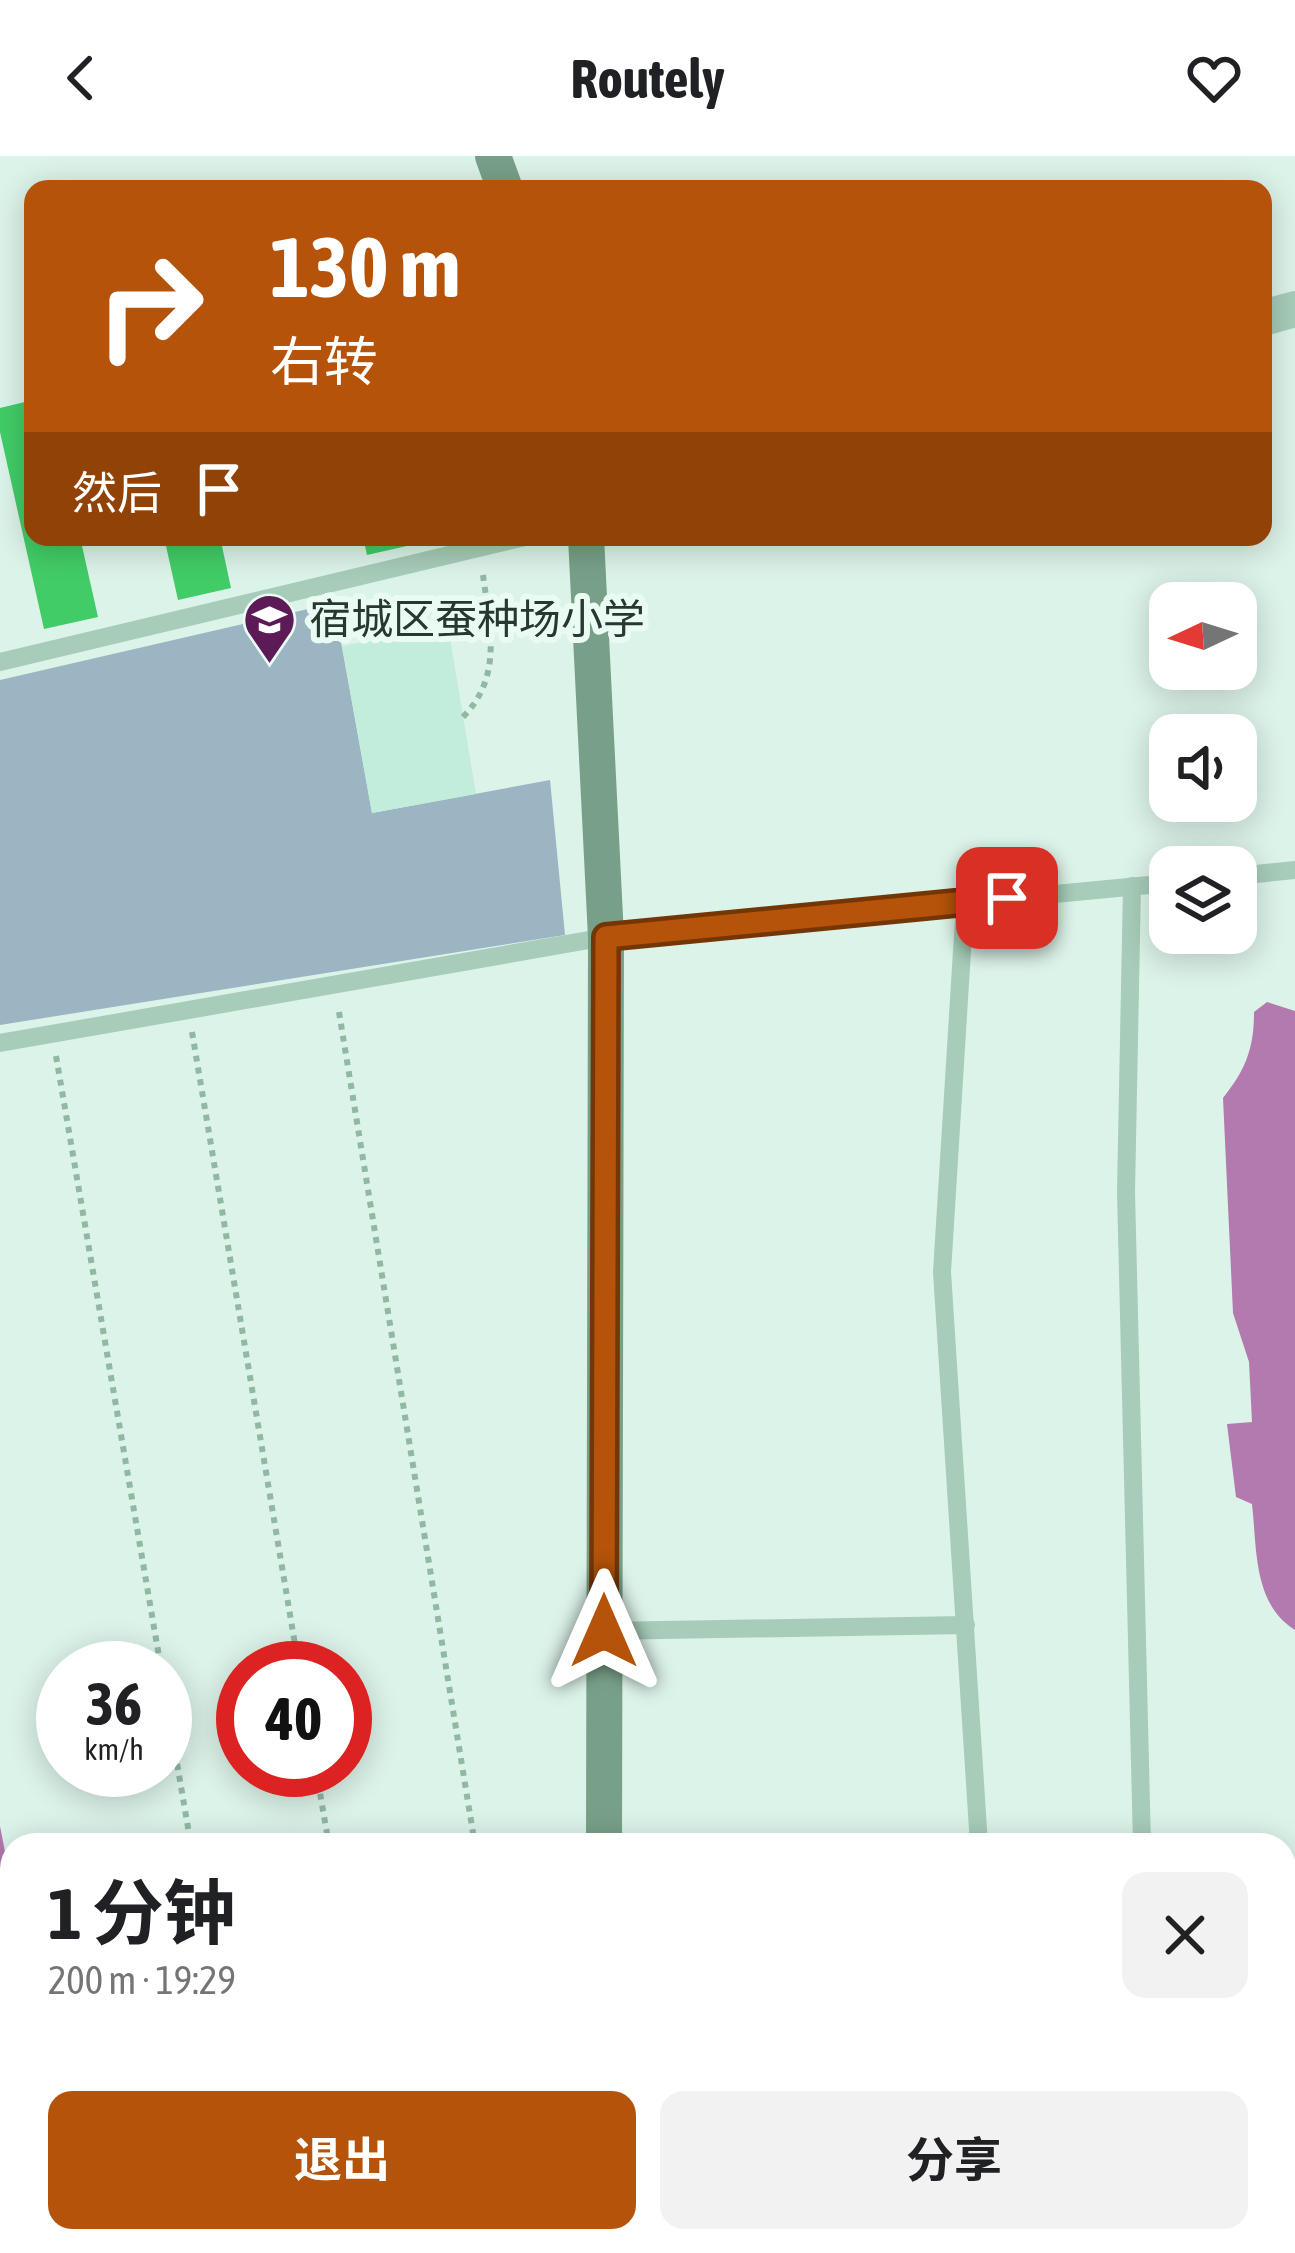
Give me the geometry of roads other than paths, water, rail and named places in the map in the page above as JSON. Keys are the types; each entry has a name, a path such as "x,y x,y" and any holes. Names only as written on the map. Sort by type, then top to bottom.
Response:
{"street":[{"path":"586,546 606,937 604,1833"}],"lane":[{"path":"0,662 488,546"},
{"path":"1257,874 1295,870"},
{"path":"0,1043 606,937 1149,885"},
{"path":"1132,886 1126,1192 1142,1833"},
{"path":"965,903 942,1272 978,1833"},
{"path":"604,1631 966,1625"}],"place":[{"name":"宿城区蚕种场小学","path":"270,665"}]}
